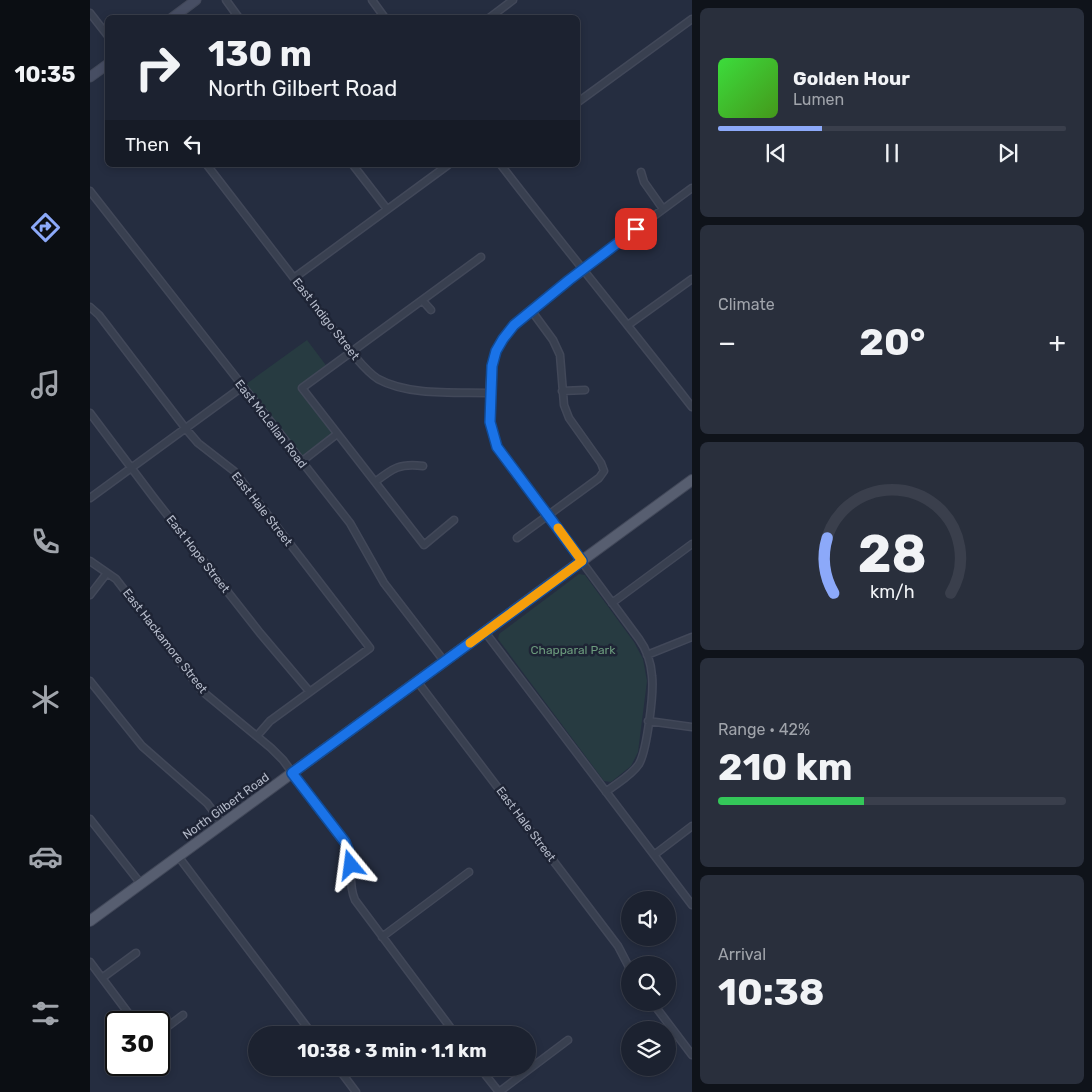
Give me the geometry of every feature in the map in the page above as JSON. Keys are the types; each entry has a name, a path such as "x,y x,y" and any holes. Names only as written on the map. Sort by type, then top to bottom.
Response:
{"main road":[{"name":"North Gilbert Road","path":"90,921 692,480"}],"street":[{"path":"176,15 196,0"},
{"path":"226,0 237,15"},
{"path":"372,0 383,15"},
{"path":"493,15 513,0"},
{"path":"90,13 105,32"},
{"path":"580,101 692,19"},
{"path":"90,77 105,66"},
{"name":"East Indigo Street","path":"209,167 364,368 378,378 396,386 416,390 490,393"},
{"path":"355,167 387,209"},
{"path":"294,278 445,167"},
{"path":"503,167 692,407"},
{"path":"641,172 644,182 663,209"},
{"path":"606,792 628,775 640,762 644,750 652,684 648,655 640,640 497,447 490,422 492,366 496,351 514,325 582,270 692,188"},
{"name":"East McLellan Road","path":"90,191 350,523 384,583 444,661"},
{"path":"454,520 424,544 302,388 350,351 482,257"},
{"path":"628,325 691,281"},
{"path":"422,300 430,310"},
{"name":"East Hale Street","path":"90,307 99,315 198,443 234,471 370,648 309,691"},
{"path":"517,538 599,478 604,472 601,463 569,418 564,405 562,391 560,355 553,340 531,310"},
{"path":"90,498 242,387"},
{"path":"562,391 585,390"},
{"name":"East Hope Street","path":"90,413 236,603 309,691"},
{"path":"301,462 337,434"},
{"path":"375,482 400,465 423,466"},
{"path":"612,603 692,544"},
{"name":"East Hackamore Street","path":"90,561 116,579 202,691 279,756 347,847 350,859 352,894 358,905 449,1026"},
{"path":"90,595 107,573"},
{"path":"485,632 692,905"},
{"path":"648,655 692,637"},
{"path":"90,681 142,746 207,803 223,824"},
{"name":"East Hale Street","path":"417,681 618,946 623,956"},
{"path":"257,736 270,721 309,691"},
{"path":"648,721 692,728"},
{"path":"90,819 141,884"},
{"path":"654,855 692,826"},
{"path":"178,856 306,1026"},
{"path":"382,937 469,872"},
{"path":"102,978 136,953"},
{"path":"90,962 128,1011"},
{"path":"659,1011 692,1055"},
{"path":"170,1025 183,1015"},
{"path":"486,1076 499,1092 568,1040"},
{"path":"344,1076 356,1092"}],"green space":[{"path":"307,340 328,368 302,388 337,434 301,462 242,387"},
{"name":"Chapparal Park","path":"579,574 585,575 634,642 643,659 647,681 638,752 631,766 611,782 604,781 498,639 499,634"}],"slow traffic":[{"path":"470,643 582,561 558,528"}],"route":[{"path":"351,865 345,842 292,773 582,561 497,447 490,422 492,366 496,351 514,325 636,229"}]}
